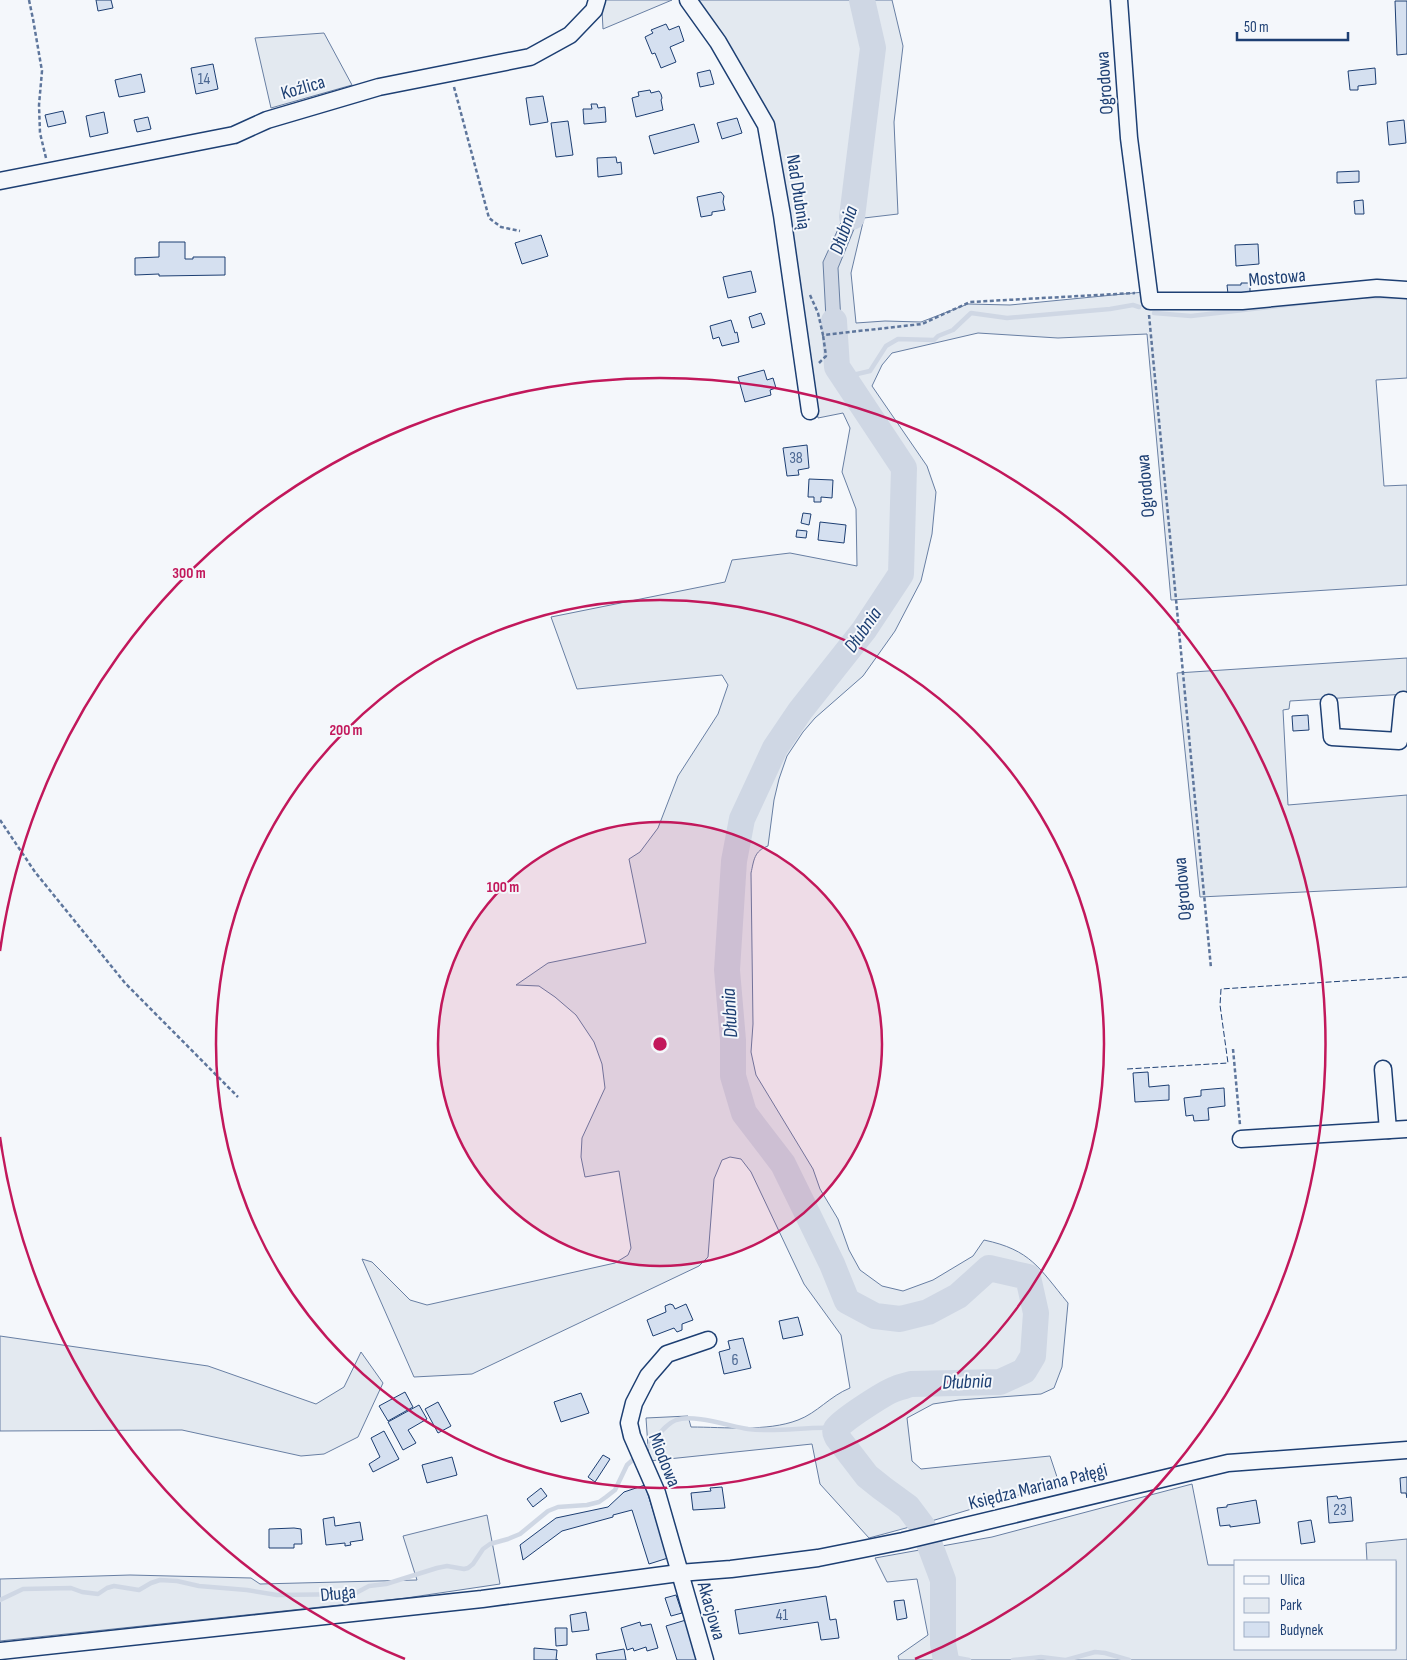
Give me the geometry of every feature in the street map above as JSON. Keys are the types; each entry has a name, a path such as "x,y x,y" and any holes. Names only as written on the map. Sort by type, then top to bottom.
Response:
{"street":[{"name":"Koźlica","path":"0,181 234,135 267,120 379,87 530,57 570,35 594,10 597,0"},
{"name":"Nad Dłubnią","path":"688,0 718,42 766,125 782,215 810,411"},
{"name":"Ogrodowa","path":"1119,0 1129,138 1150,301"},
{"name":"Mostowa","path":"1150,301 1242,301 1377,288 1407,290"},
{"path":"1329,703 1332,737 1398,741 1403,700"},
{"path":"1383,1069 1388,1130"},
{"path":"1241,1139 1407,1129"},
{"name":"Miodowa","path":"679,1573 657,1493 636,1445 629,1423 634,1403 648,1376 667,1354 708,1340"},
{"name":"Księdza Mariana Pałęgi","path":"679,1573 731,1569 818,1558 903,1541 1225,1463 1407,1450"},
{"name":"Długa","path":"0,1651 472,1600 679,1573"},
{"name":"Akacjowa","path":"679,1573 705,1660"}],"path":[{"path":"29,0 42,71 39,105 40,133 49,171"},
{"path":"450,73 489,218 493,223 501,227 520,231"},
{"path":"825,334 922,324 970,302 1135,294 1148,284"},
{"name":"Ogrodowa","path":"1150,301 1149,324 1162,441 1210,968"},
{"path":"0,820 34,872 125,983 238,1097"},
{"path":"1233,1048 1241,1139"}],"green space":[{"path":"605,0 672,0 603,29 602,10"},
{"path":"696,0 892,0 903,46 894,122 898,214 864,218 851,273 856,323 885,321 921,322 968,304 1010,305 1144,292 1145,309 1239,309 1370,292 1407,294 1407,378 1376,380 1384,486 1407,485 1407,585 1171,600 1147,334 1058,338 978,333 892,353 882,365 872,386 927,466 936,492 932,534 921,581 895,631 863,676 815,718 787,756 774,800 768,846 757,853 751,873 753,1024 751,1052 756,1075 813,1169 820,1189 838,1219 849,1250 860,1270 882,1286 903,1291 933,1280 973,1256 984,1240 1000,1244 1024,1255 1041,1270 1068,1303 1062,1367 1054,1388 1041,1394 959,1400 933,1404 907,1418 912,1461 921,1469 1050,1456 1059,1483 869,1538 820,1484 812,1444 649,1461 646,1418 688,1416 691,1427 745,1428 773,1426 786,1424 805,1417 836,1395 850,1388 841,1335 804,1284 751,1172 741,1159 730,1157 722,1160 714,1179 708,1257 699,1266 472,1374 414,1377 362,1259 372,1262 410,1300 427,1305 615,1263 628,1255 631,1248 619,1171 585,1177 581,1157 582,1138 605,1088 602,1064 594,1042 576,1015 555,997 539,986 516,985 548,963 646,943 629,859 640,852 658,828 678,776 718,714 728,685 722,675 577,689 551,617 725,582 732,560 790,553 857,566 856,509 842,472 850,428 843,413 818,418 772,122"},
{"path":"324,33 352,85 271,108 255,38"},
{"path":"1407,658 1407,694 1290,701 1289,709 1283,710 1288,805 1407,795 1407,887 1200,897 1177,673"},
{"path":"0,1336 208,1366 316,1404 344,1387 361,1352 383,1383 358,1437 324,1454 301,1456 182,1430 0,1431"},
{"path":"1192,1484 1208,1565 1234,1565 1234,1650 1397,1650 1397,1560 1367,1560 1366,1543 1407,1539 1407,1660 899,1660 898,1656 928,1635 917,1579 887,1582 875,1558 992,1537"},
{"path":"487,1515 500,1584 406,1598 0,1641 0,1579 130,1575 251,1578 260,1584 417,1580 403,1536"}],"water":[{"path":"865,178 861,212 838,268 843,358 828,356 823,262 845,214 847,184"}],"building":[{"path":"96,0 111,0 113,8 98,11"},
{"path":"1395,1 1407,1 1407,54 1397,55"},
{"path":"666,24 669,30 679,26 684,41 670,47 676,62 661,68 655,53 652,54 645,37 653,33 651,30"},
{"path":"213,64 218,89 196,94 191,68"},
{"path":"1375,68 1376,84 1358,86 1358,90 1350,90 1348,71"},
{"path":"710,70 714,84 700,87 697,73"},
{"path":"141,74 145,92 119,97 115,80"},
{"path":"650,90 651,93 659,91 661,94 663,110 636,117 632,98 639,96 638,92"},
{"path":"543,96 548,122 530,125 526,98"},
{"path":"591,104 597,104 598,108 605,107 606,122 584,124 583,109 592,109"},
{"path":"63,111 66,123 48,127 45,115"},
{"path":"104,112 108,133 90,137 86,116"},
{"path":"148,117 151,129 137,132 134,120"},
{"path":"737,118 742,133 722,139 717,123"},
{"path":"1404,120 1406,143 1389,145 1387,122"},
{"path":"568,121 573,155 556,157 551,123"},
{"path":"694,124 699,142 654,154 649,136"},
{"path":"616,157 617,163 621,162 622,174 598,177 597,158"},
{"path":"1359,171 1359,182 1337,183 1337,172"},
{"path":"721,192 724,196 725,210 712,212 712,215 701,217 697,197"},
{"path":"1363,200 1364,214 1355,214 1354,201"},
{"path":"541,235 548,256 522,264 515,243"},
{"path":"159,242 185,242 185,259 193,259 193,257 225,257 225,275 135,275 135,258 159,257"},
{"path":"1258,244 1259,264 1236,266 1235,245"},
{"path":"751,271 756,292 728,298 723,277"},
{"path":"1241,283 1250,283 1250,293 1228,294 1227,285 1241,285"},
{"path":"761,313 765,324 752,328 749,317"},
{"path":"731,320 735,333 737,332 739,342 722,346 719,337 713,339 710,326"},
{"path":"764,370 767,380 773,378 776,388 770,390 771,395 745,402 738,377"},
{"path":"807,445 809,468 798,470 799,475 787,476 783,448"},
{"path":"809,479 833,480 832,498 821,497 821,502 814,502 814,497 808,497"},
{"path":"803,513 811,514 809,525 801,523"},
{"path":"820,522 846,525 844,543 818,540"},
{"path":"797,530 807,531 806,538 796,537"},
{"path":"1308,715 1309,730 1293,731 1292,716"},
{"path":"1148,1072 1149,1087 1169,1085 1169,1100 1135,1102 1133,1073"},
{"path":"1224,1088 1225,1106 1208,1108 1209,1120 1194,1121 1193,1115 1186,1116 1184,1098 1201,1096 1201,1090"},
{"path":"670,1304 675,1309 686,1304 693,1320 682,1324 682,1330 677,1332 674,1328 653,1336 647,1320 666,1312 665,1306"},
{"path":"798,1317 803,1335 783,1339 779,1321"},
{"path":"743,1338 751,1368 724,1374 719,1352 730,1349 728,1341"},
{"path":"405,1392 413,1407 388,1421 379,1406"},
{"path":"581,1393 589,1413 561,1422 554,1402"},
{"path":"438,1402 451,1426 438,1433 425,1409"},
{"path":"419,1405 427,1419 408,1430 416,1443 403,1450 388,1422"},
{"path":"384,1431 399,1459 373,1472 369,1464 380,1457 371,1438"},
{"path":"603,1455 610,1459 595,1482 588,1477"},
{"path":"452,1457 457,1475 427,1483 422,1465"},
{"path":"1407,1477 1407,1498 1406,1493 1401,1493 1400,1478"},
{"path":"645,1485 668,1558 649,1564 632,1510 562,1531 523,1560 520,1545 556,1518 608,1507 624,1492"},
{"path":"722,1487 725,1508 693,1510 691,1493 711,1491 710,1488"},
{"path":"541,1488 547,1496 533,1507 527,1499"},
{"path":"1337,1496 1338,1499 1351,1497 1353,1521 1329,1523 1327,1497"},
{"path":"1256,1500 1260,1523 1230,1527 1230,1525 1220,1526 1217,1508"},
{"path":"334,1517 335,1526 360,1522 363,1540 350,1542 351,1545 345,1546 345,1543 326,1545 323,1519"},
{"path":"1311,1520 1315,1542 1301,1544 1298,1522"},
{"path":"269,1529 301,1529 302,1544 294,1544 294,1548 269,1548"},
{"path":"676,1595 682,1613 671,1616 665,1598"},
{"path":"826,1596 830,1620 836,1619 839,1638 821,1640 818,1622 739,1634 735,1610"},
{"path":"904,1600 907,1618 897,1620 894,1601"},
{"path":"586,1612 589,1630 572,1632 570,1615"},
{"path":"686,1620 699,1660 677,1660 666,1626"},
{"path":"640,1622 641,1626 651,1624 658,1648 647,1651 646,1647 634,1651 633,1648 627,1650 621,1628"},
{"path":"555,1628 567,1628 567,1645 556,1646"},
{"path":"534,1648 557,1650 556,1660 534,1660"},
{"path":"624,1649 626,1660 597,1660 596,1654"}],"waterway":[{"name":"Dłubnia","path":"852,217 873,48 862,0"},
{"path":"1366,297 1401,297"},
{"path":"1154,313 1191,316 1321,301"},
{"path":"844,377 870,371 886,346 898,339 934,340 938,336 953,330 971,313 1007,318 1110,309 1133,305 1139,307"},
{"name":"Dłubnia","path":"834,321 837,367 904,468 901,574 864,630 800,711 775,748 742,819 734,861 727,970 733,1040 733,1076 744,1113 783,1164 832,1264 847,1301 875,1316 900,1319 928,1312 958,1296 989,1268 1028,1277 1036,1313 1033,1356 1024,1371 1000,1382 911,1384 890,1391 854,1414 839,1425 835,1431 837,1437 867,1476 908,1507 923,1527 943,1580 943,1644 946,1660"},
{"path":"643,1451 671,1422 683,1419 702,1419 759,1430 836,1428"},
{"path":"0,1600 23,1589 71,1588 82,1592 98,1594 114,1586 139,1590 160,1580 277,1595 354,1594 369,1586 386,1584 437,1568 447,1566 468,1568 483,1549 490,1544 520,1534 548,1511 558,1507 587,1505 599,1502 615,1490 627,1465 637,1456"},
{"path":"1066,1660 1095,1652 1129,1660"},
{"path":"1013,1660 1041,1657 1065,1660"},
{"path":"945,1659 958,1658 969,1660"}],"fence":[{"path":"1127,1069 1228,1063 1220,1005 1221,989 1407,977"}]}
